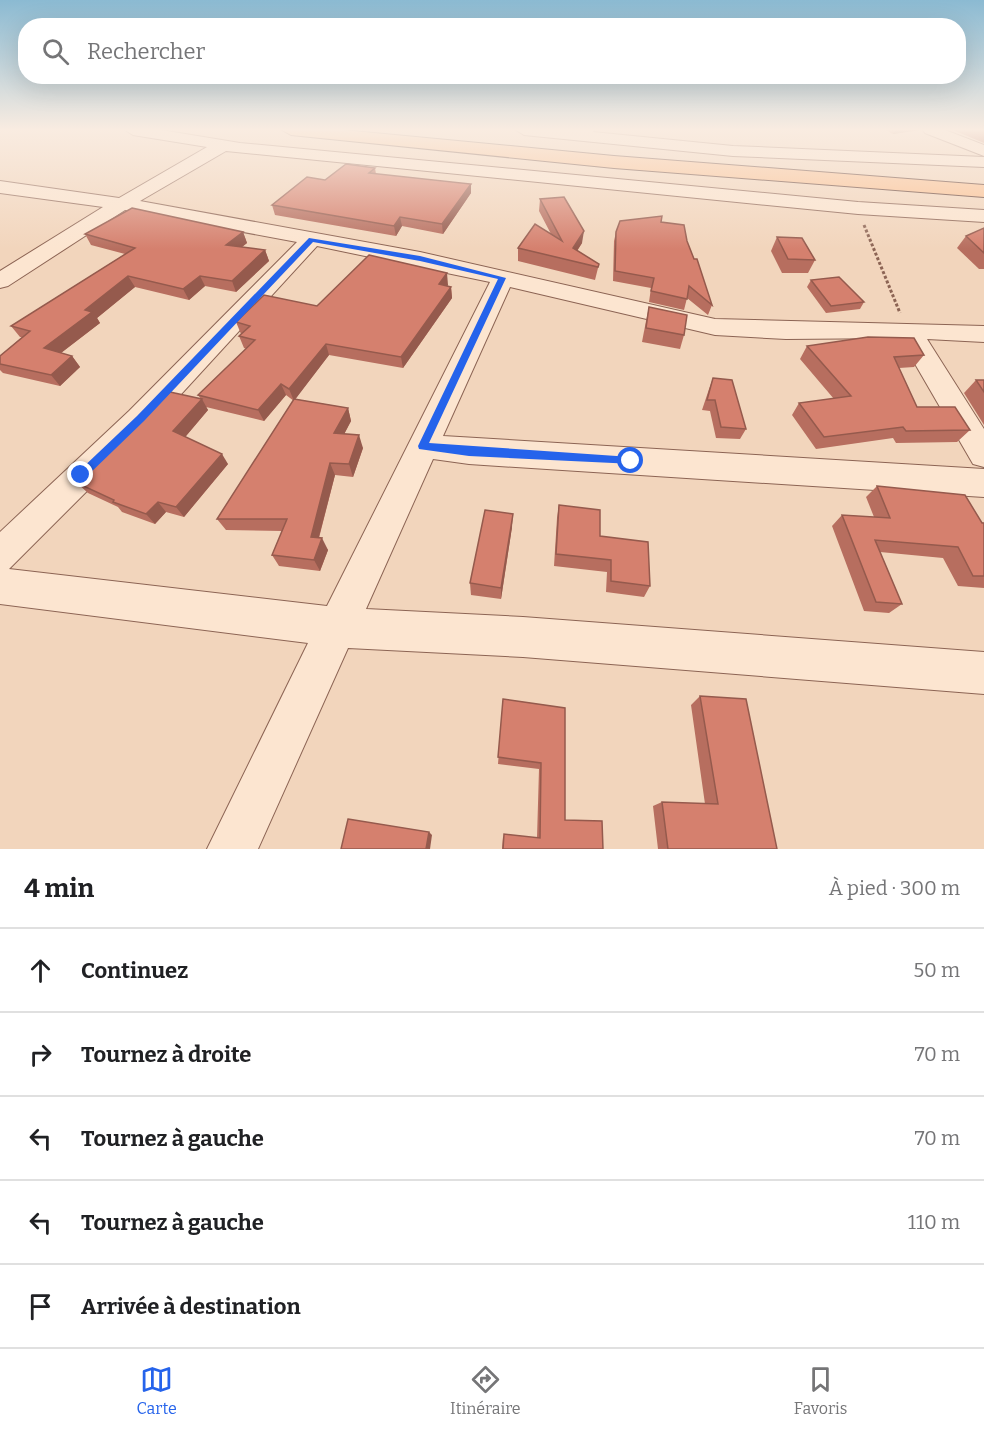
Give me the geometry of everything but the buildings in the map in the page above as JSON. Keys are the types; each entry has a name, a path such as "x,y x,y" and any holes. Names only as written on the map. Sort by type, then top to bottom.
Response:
{"main road":[{"path":"715,170 984,190"},
{"path":"845,170 984,179"}],"street":[{"path":"0,280 181,170"},
{"path":"468,170 858,207 984,216"},
{"path":"0,187 122,204 420,259 715,327 786,331 908,330 984,334"},
{"path":"0,556 140,418 311,240"},
{"path":"232,849 503,278"},
{"path":"908,330 984,455"},
{"path":"423,446 469,452 984,483"},
{"path":"0,586 337,627 523,637 984,673"}],"path":[{"path":"858,207 867,236 908,330"}],"route":[{"path":"81,475 140,418 311,240 420,259 503,278 423,446 469,452 631,461"}]}
